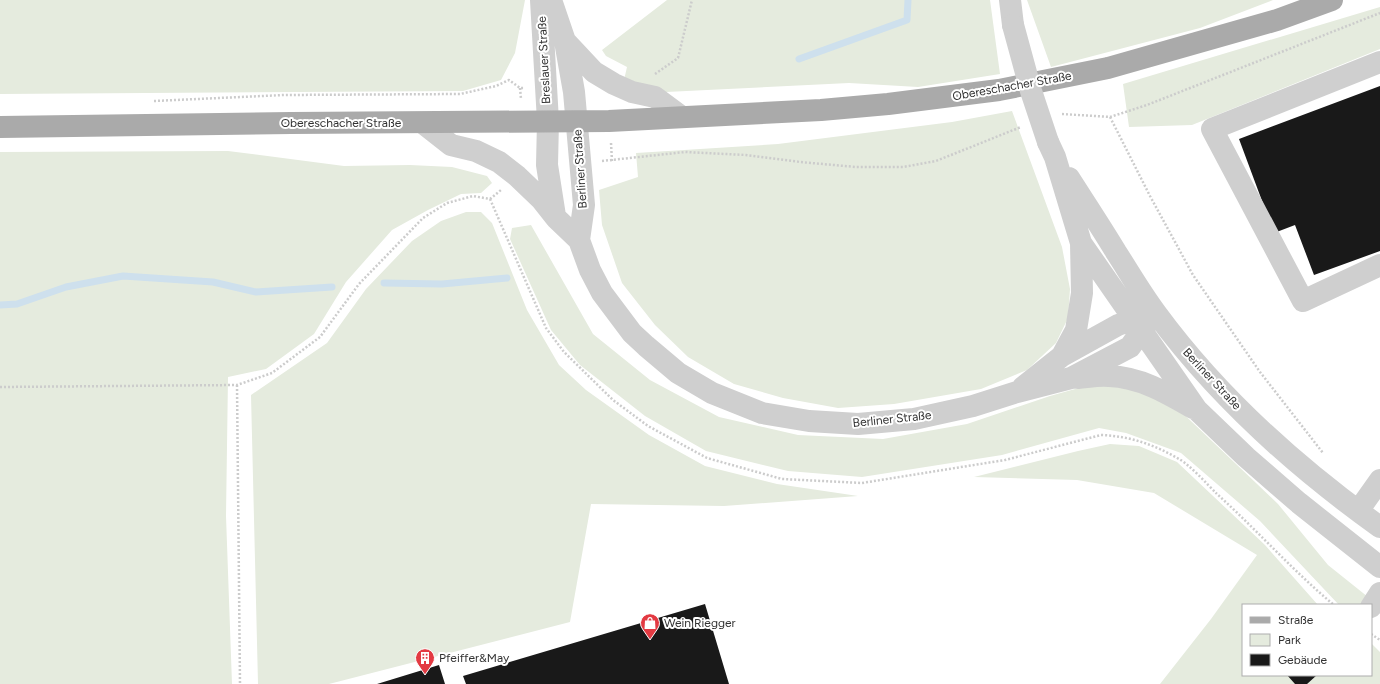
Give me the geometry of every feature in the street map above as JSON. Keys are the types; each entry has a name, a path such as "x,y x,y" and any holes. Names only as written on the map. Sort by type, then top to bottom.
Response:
{"main road":[{"name":"Obereschacher Straße","path":"0,127 615,121 828,110 999,90 1108,68 1278,20 1332,0"}],"street":[{"name":"Breslauer Straße","path":"541,0 548,121"},
{"name":"Breslauer Straße","path":"551,0 565,42 574,92 577,121"},
{"path":"1010,0 1013,25 1031,91 1052,149"},
{"path":"565,42 594,72 614,84 632,92 655,97 682,117"},
{"path":"1380,62 1212,129 1303,301 1380,265"},
{"path":"548,121 547,165 556,218"},
{"name":"Berliner Straße","path":"577,121 584,206 579,240"},
{"name":"Berliner Straße","path":"423,123 451,145 476,151 499,162 517,176 541,199 556,218 579,240 590,270 602,293 632,333 678,373 712,393 762,413 809,421 858,424 914,419 973,406 1017,392 1071,378 1130,346 1137,326"},
{"name":"Berliner Straße","path":"1052,149 1081,244 1197,410 1246,457 1299,504 1380,568"},
{"name":"Berliner Straße","path":"1052,149 1155,312 1200,368 1251,421 1299,464 1380,527"},
{"path":"1062,356 1076,330 1082,293 1081,244"},
{"path":"1137,326 1155,312"},
{"name":"Berliner Straße","path":"1017,392 1062,356 1118,325 1137,326"},
{"path":"1071,378 1110,376 1138,381 1164,391 1197,410"},
{"path":"1358,511 1380,480"},
{"path":"1372,605 1380,593"}],"path":[{"path":"653,76 678,58 692,0"},
{"path":"1056,116 1062,114 1110,117 1147,105 1380,13"},
{"path":"152,101 284,95 460,94 496,86 509,80 520,88"},
{"path":"1110,117 1150,196 1193,275 1260,372 1324,454"},
{"path":"612,161 685,152 746,155 856,167 903,166 936,161 1022,127"},
{"path":"0,387 237,385 272,373 320,337 359,284 423,218 447,203 473,196 490,199"},
{"path":"237,385 240,684"}],"green space":[{"path":"0,0 525,0 515,53 501,80 463,91 0,94"},
{"path":"667,0 990,0 1000,74 918,87 849,83 666,92 624,80 627,67 606,56 602,50"},
{"path":"1027,0 1273,0 1200,28 1051,67"},
{"path":"1380,7 1380,49 1192,125 1129,127 1123,84"},
{"path":"1012,111 1062,247 1070,289 1068,318 1056,343 1027,370 981,389 894,404 838,408 783,398 734,384 688,357 655,325 622,283 602,225 599,190 638,177 636,153 778,144 952,122"},
{"path":"228,151 344,166 410,165 452,167 487,176 492,183 481,193 461,194 392,230 346,282 314,334 266,369 228,377 226,516 232,684 0,684 0,152"},
{"path":"466,212 481,212 492,223 527,310 559,365 586,390 649,435 705,466 777,484 858,496 724,506 591,504 570,622 329,684 258,684 251,395 327,343 366,289 412,241 441,221"},
{"path":"531,225 593,334 650,380 719,417 798,435 883,439 967,424 1050,396 1093,384 1132,387 1171,402 1278,504 1328,565 1368,597 1363,604 1338,604 1260,521 1181,453 1126,433 1099,428 1002,455 862,477 788,471 706,451 645,416 580,365 551,330 510,239 512,228"},
{"path":"1110,444 1139,446 1177,462 1265,545 1317,604 1242,604 1242,676 1372,676 1372,644 1380,652 1380,684 1160,684 1211,619 1257,555 1154,493 1077,480 974,477"}],"building":[{"path":"1380,86 1380,251 1314,275 1295,225 1274,233 1239,139"},
{"name":"Wein Riegger","path":"705,604 729,684 466,684 463,676"},
{"name":"Pfeiffer&May","path":"439,665 445,684 377,684"},
{"path":"1288,676 1316,676 1307,684 1295,684"}],"waterway":[{"path":"799,59 907,20 908,0"},
{"path":"0,305 17,304 66,287 123,276 213,282 256,292 332,287"},
{"path":"384,283 442,284 507,278"}],"place":[{"name":"Wein Riegger","path":"650,640"},
{"name":"Pfeiffer&May","path":"425,675"}]}
